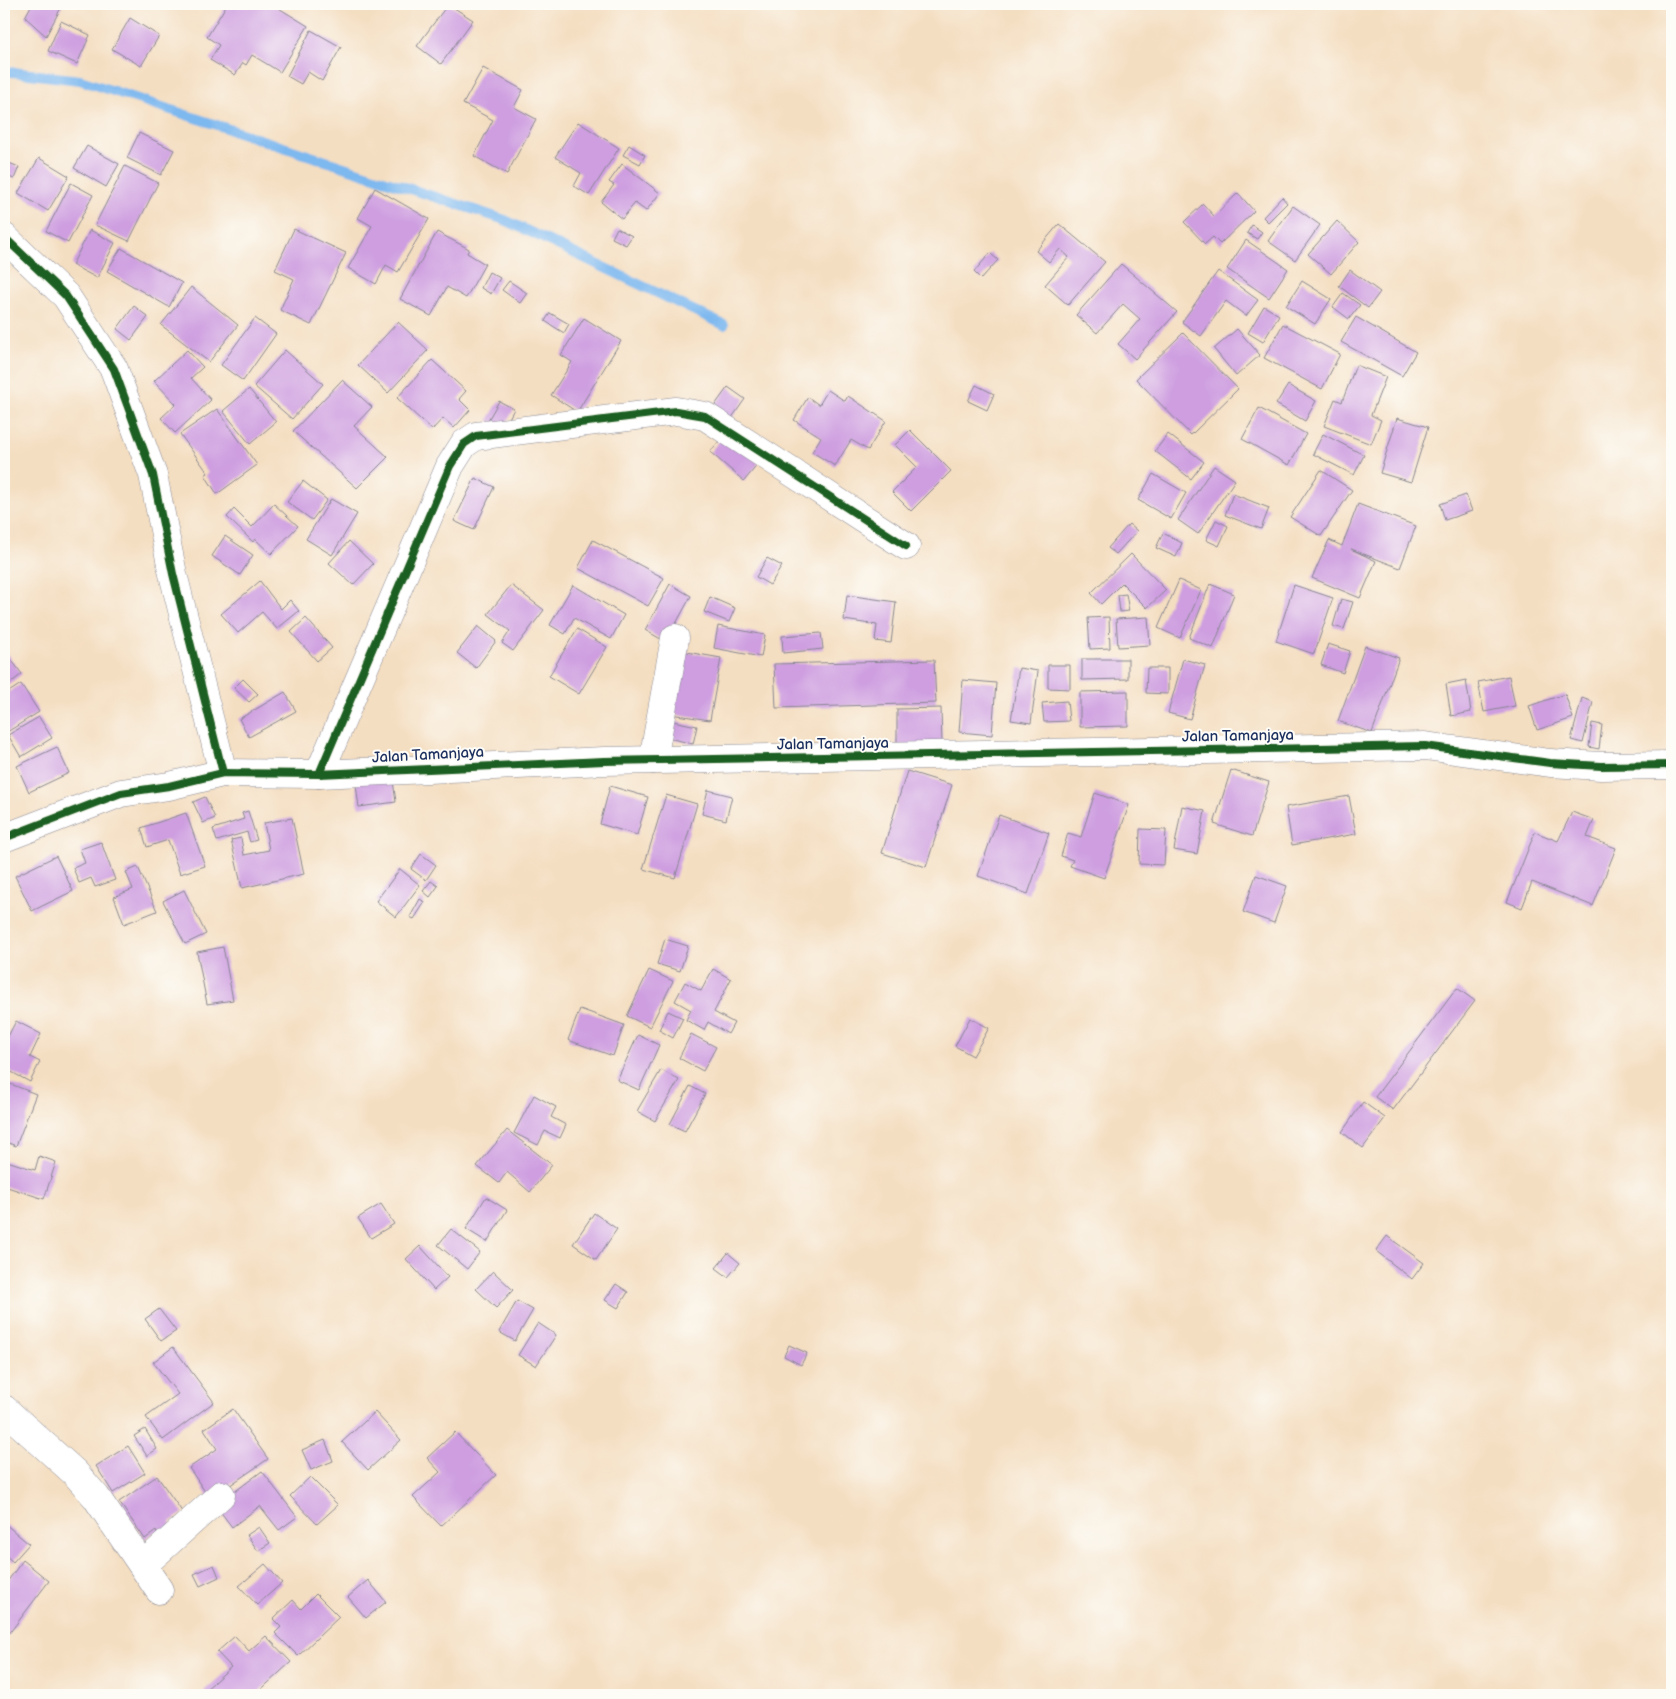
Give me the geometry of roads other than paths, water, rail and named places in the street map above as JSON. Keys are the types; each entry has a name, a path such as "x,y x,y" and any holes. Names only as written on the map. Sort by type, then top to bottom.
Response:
{"street":[{"path":"4,237 66,296 114,369 153,475 173,574 223,773"},
{"path":"319,774 450,466 464,444 476,436 676,411 705,416 906,546"},
{"path":"653,760 675,638"},
{"name":"Jalan Tamanjaya","path":"4,838 122,793 169,786 223,773 319,774 653,760 1425,746 1550,763 1601,766 1672,765"},
{"path":"4,1409 75,1473 96,1496 160,1590"},
{"path":"143,1565 221,1495"}],"waterway":[{"path":"4,71 80,80 505,220 724,325"}]}
